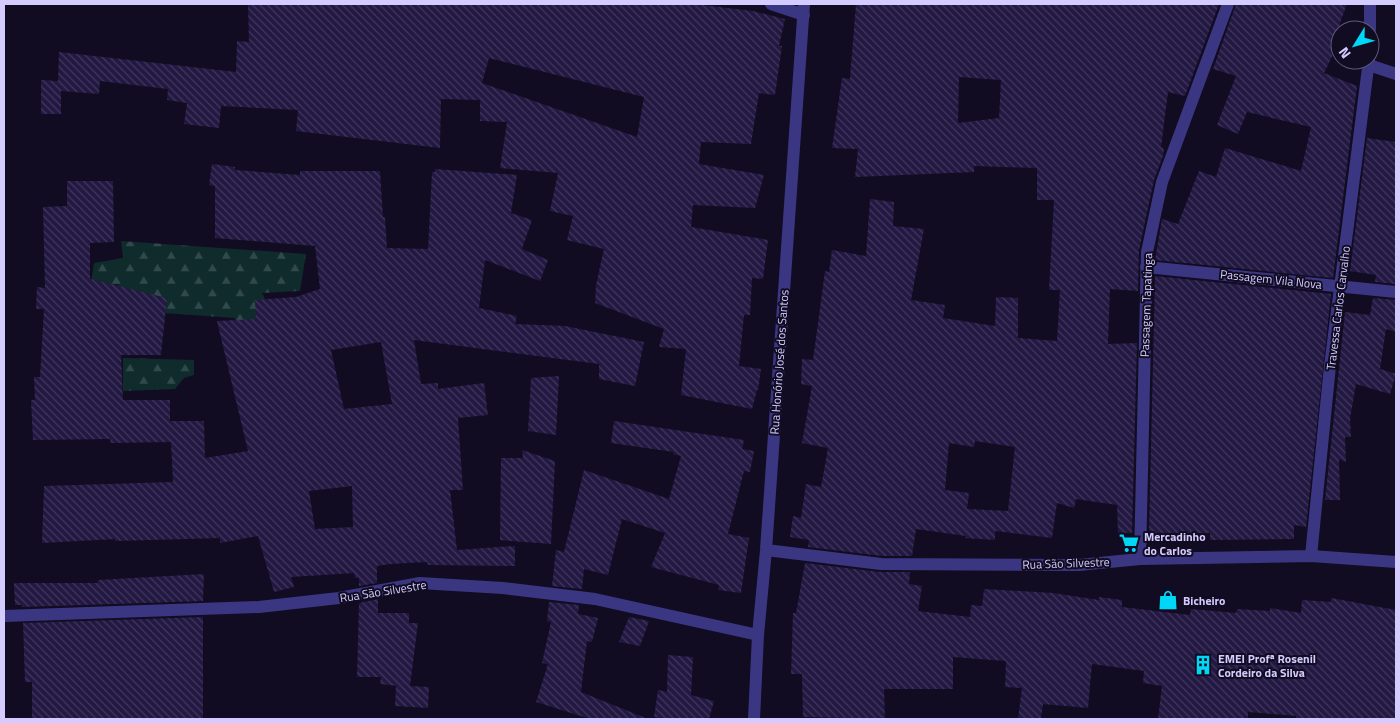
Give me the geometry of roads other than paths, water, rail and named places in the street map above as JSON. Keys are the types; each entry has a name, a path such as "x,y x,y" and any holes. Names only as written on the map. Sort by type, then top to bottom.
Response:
{"street":[{"path":"771,4 804,10"},
{"name":"Passagem Tapatinga","path":"1140,560 1147,252 1162,182 1228,4"},
{"path":"1370,4 1370,20"},
{"name":"Rua Honório José dos Santos","path":"754,719 758,635 766,550 804,10"},
{"path":"1380,67 1396,74"},
{"name":"Travessa Carlos Carvalho","path":"1310,556 1340,286 1368,70"},
{"name":"Passagem Vila Nova","path":"1146,267 1396,292"},
{"name":"Rua São Silvestre","path":"766,550 881,564 1079,565 1140,560 1310,556 1396,562"},
{"name":"Rua São Silvestre","path":"4,616 259,607 339,598 420,583 503,588 595,599 758,635"}],"place":[{"name":"Mercadinho do Carlos","path":"1129,543"},
{"name":"Bicheiro","path":"1168,600"},
{"name":"EMEI Profª Rosenil Cordeiro da Silva","path":"1203,665"}]}
